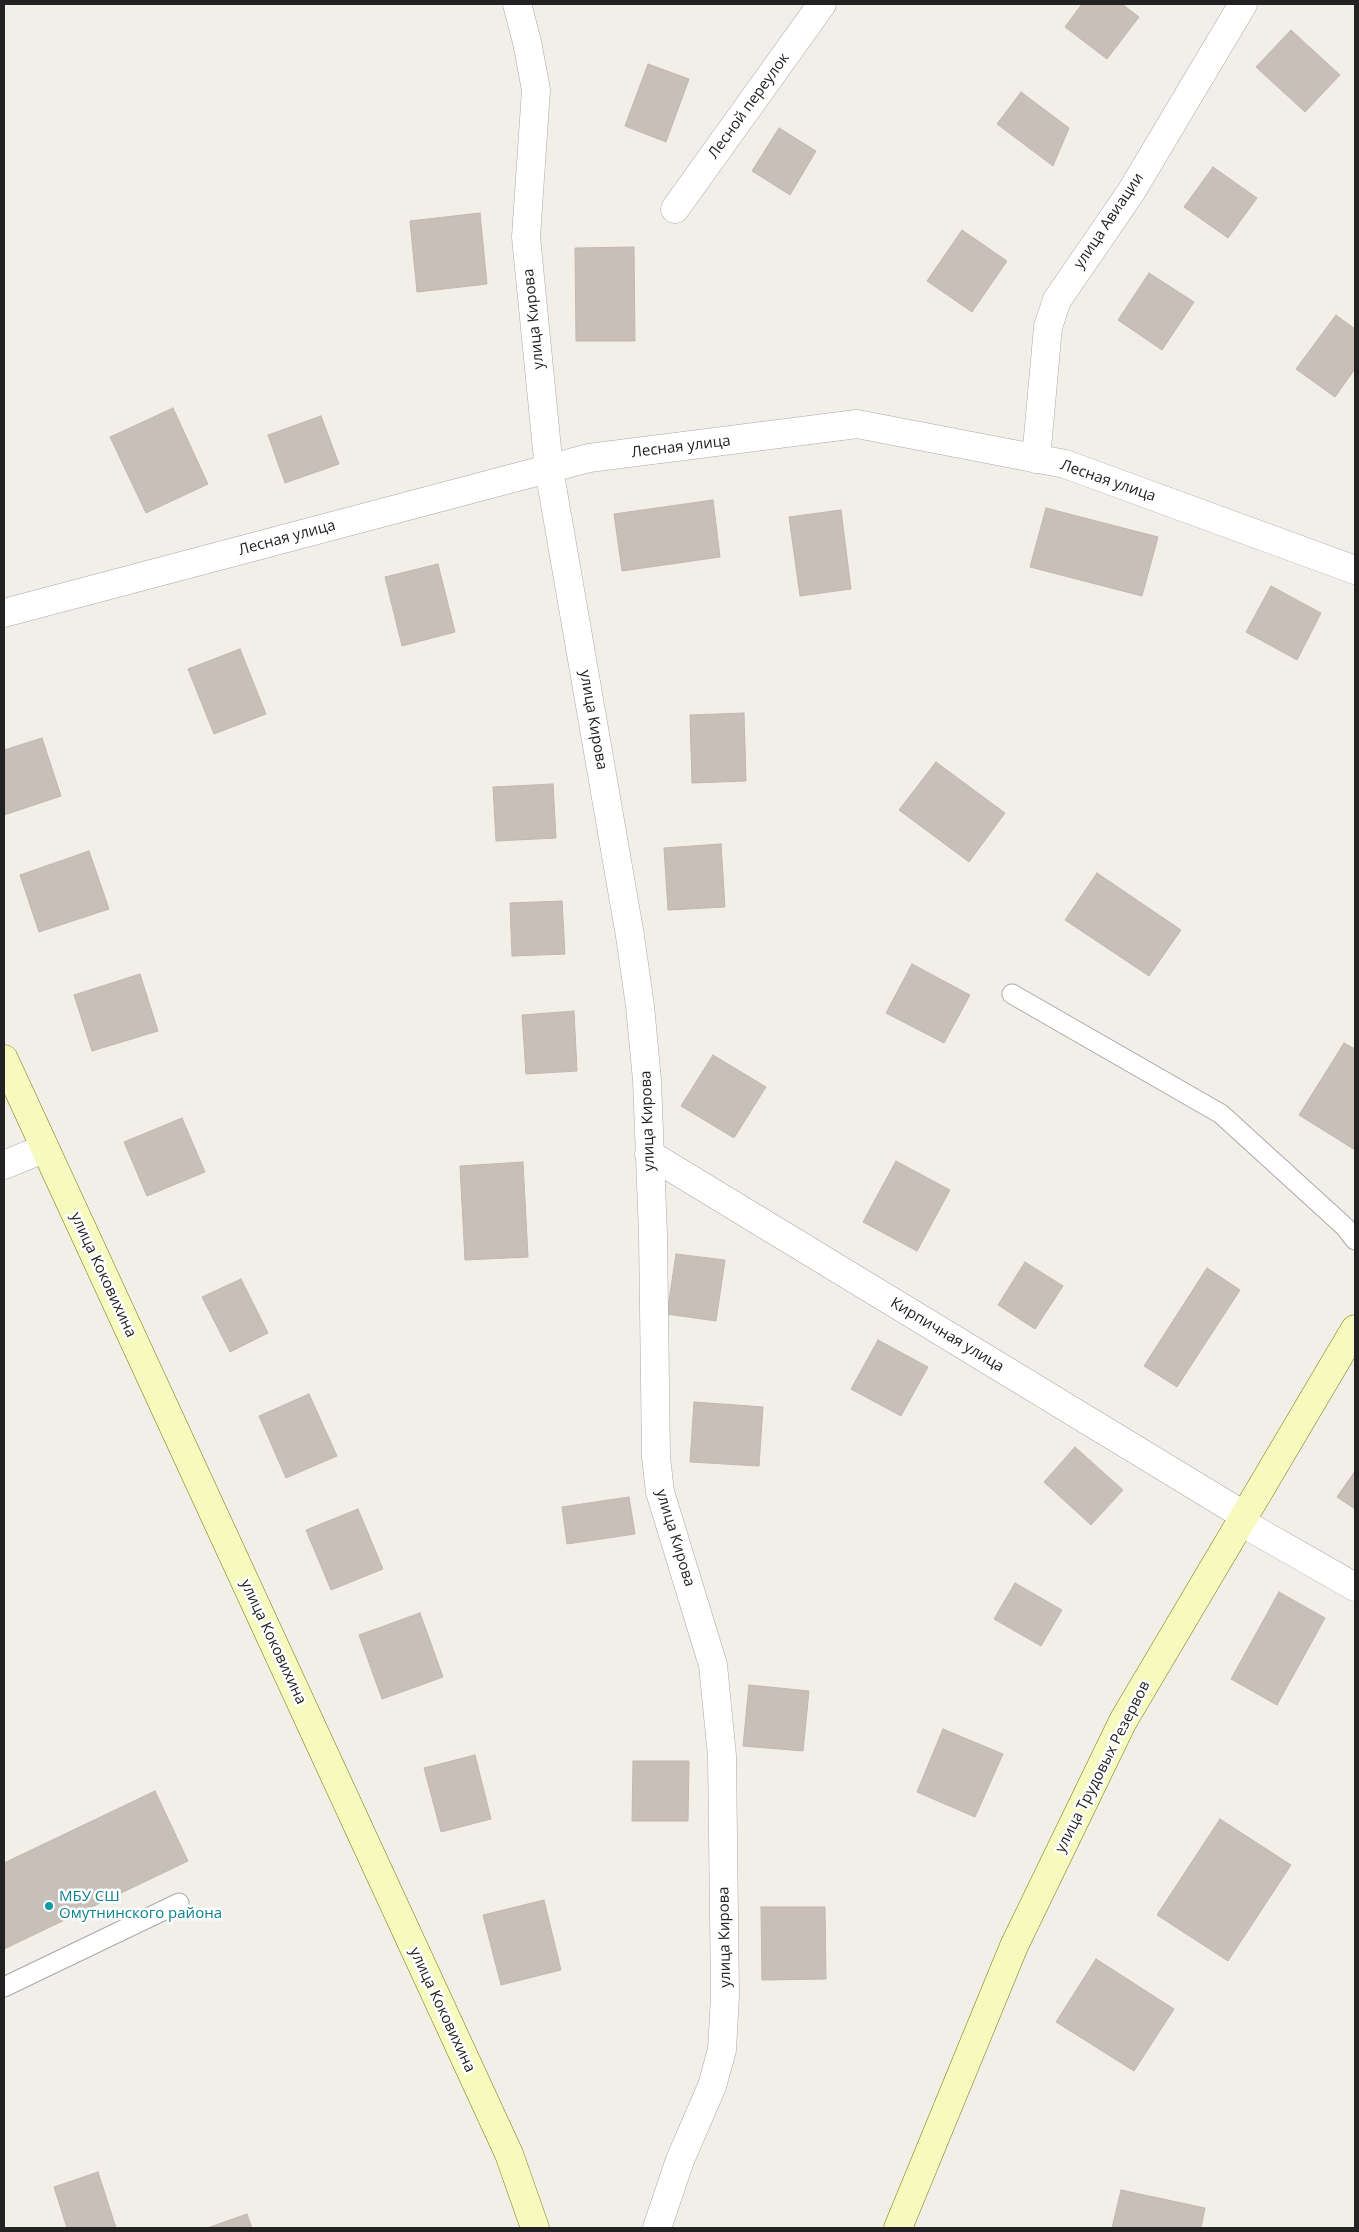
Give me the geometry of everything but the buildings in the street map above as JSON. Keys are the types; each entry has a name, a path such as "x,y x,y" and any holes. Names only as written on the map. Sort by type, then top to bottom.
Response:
{"street":[{"name":"улица Кирова","path":"517,4 527,42 536,90 526,237 549,469 640,1006 647,1080 656,1458 660,1492 713,1664 722,1756 725,1996 722,2050 712,2086 680,2160 657,2228"},
{"name":"Лесной переулок","path":"675,209 822,4"},
{"name":"улица Авиации","path":"1036,459 1048,327 1057,300 1131,192 1243,4"},
{"name":"Лесная улица","path":"4,613 589,458 857,424 1065,464 1355,570"},
{"name":"улица Коковихина","path":"4,1059 505,2145 535,2228"},
{"path":"4,1165 45,1148"},
{"name":"Кирпичная улица","path":"649,1154 1355,1587"},
{"name":"улица Трудовых Резервов","path":"898,2228 1014,1946 1064,1839 1123,1721 1355,1329"}],"lane":[{"path":"1012,994 1221,1114 1345,1227 1355,1240"},
{"path":"4,1987 179,1903"}],"place":[{"name":"МБУ СШ Омутнинского района","path":"49,1906"}]}
